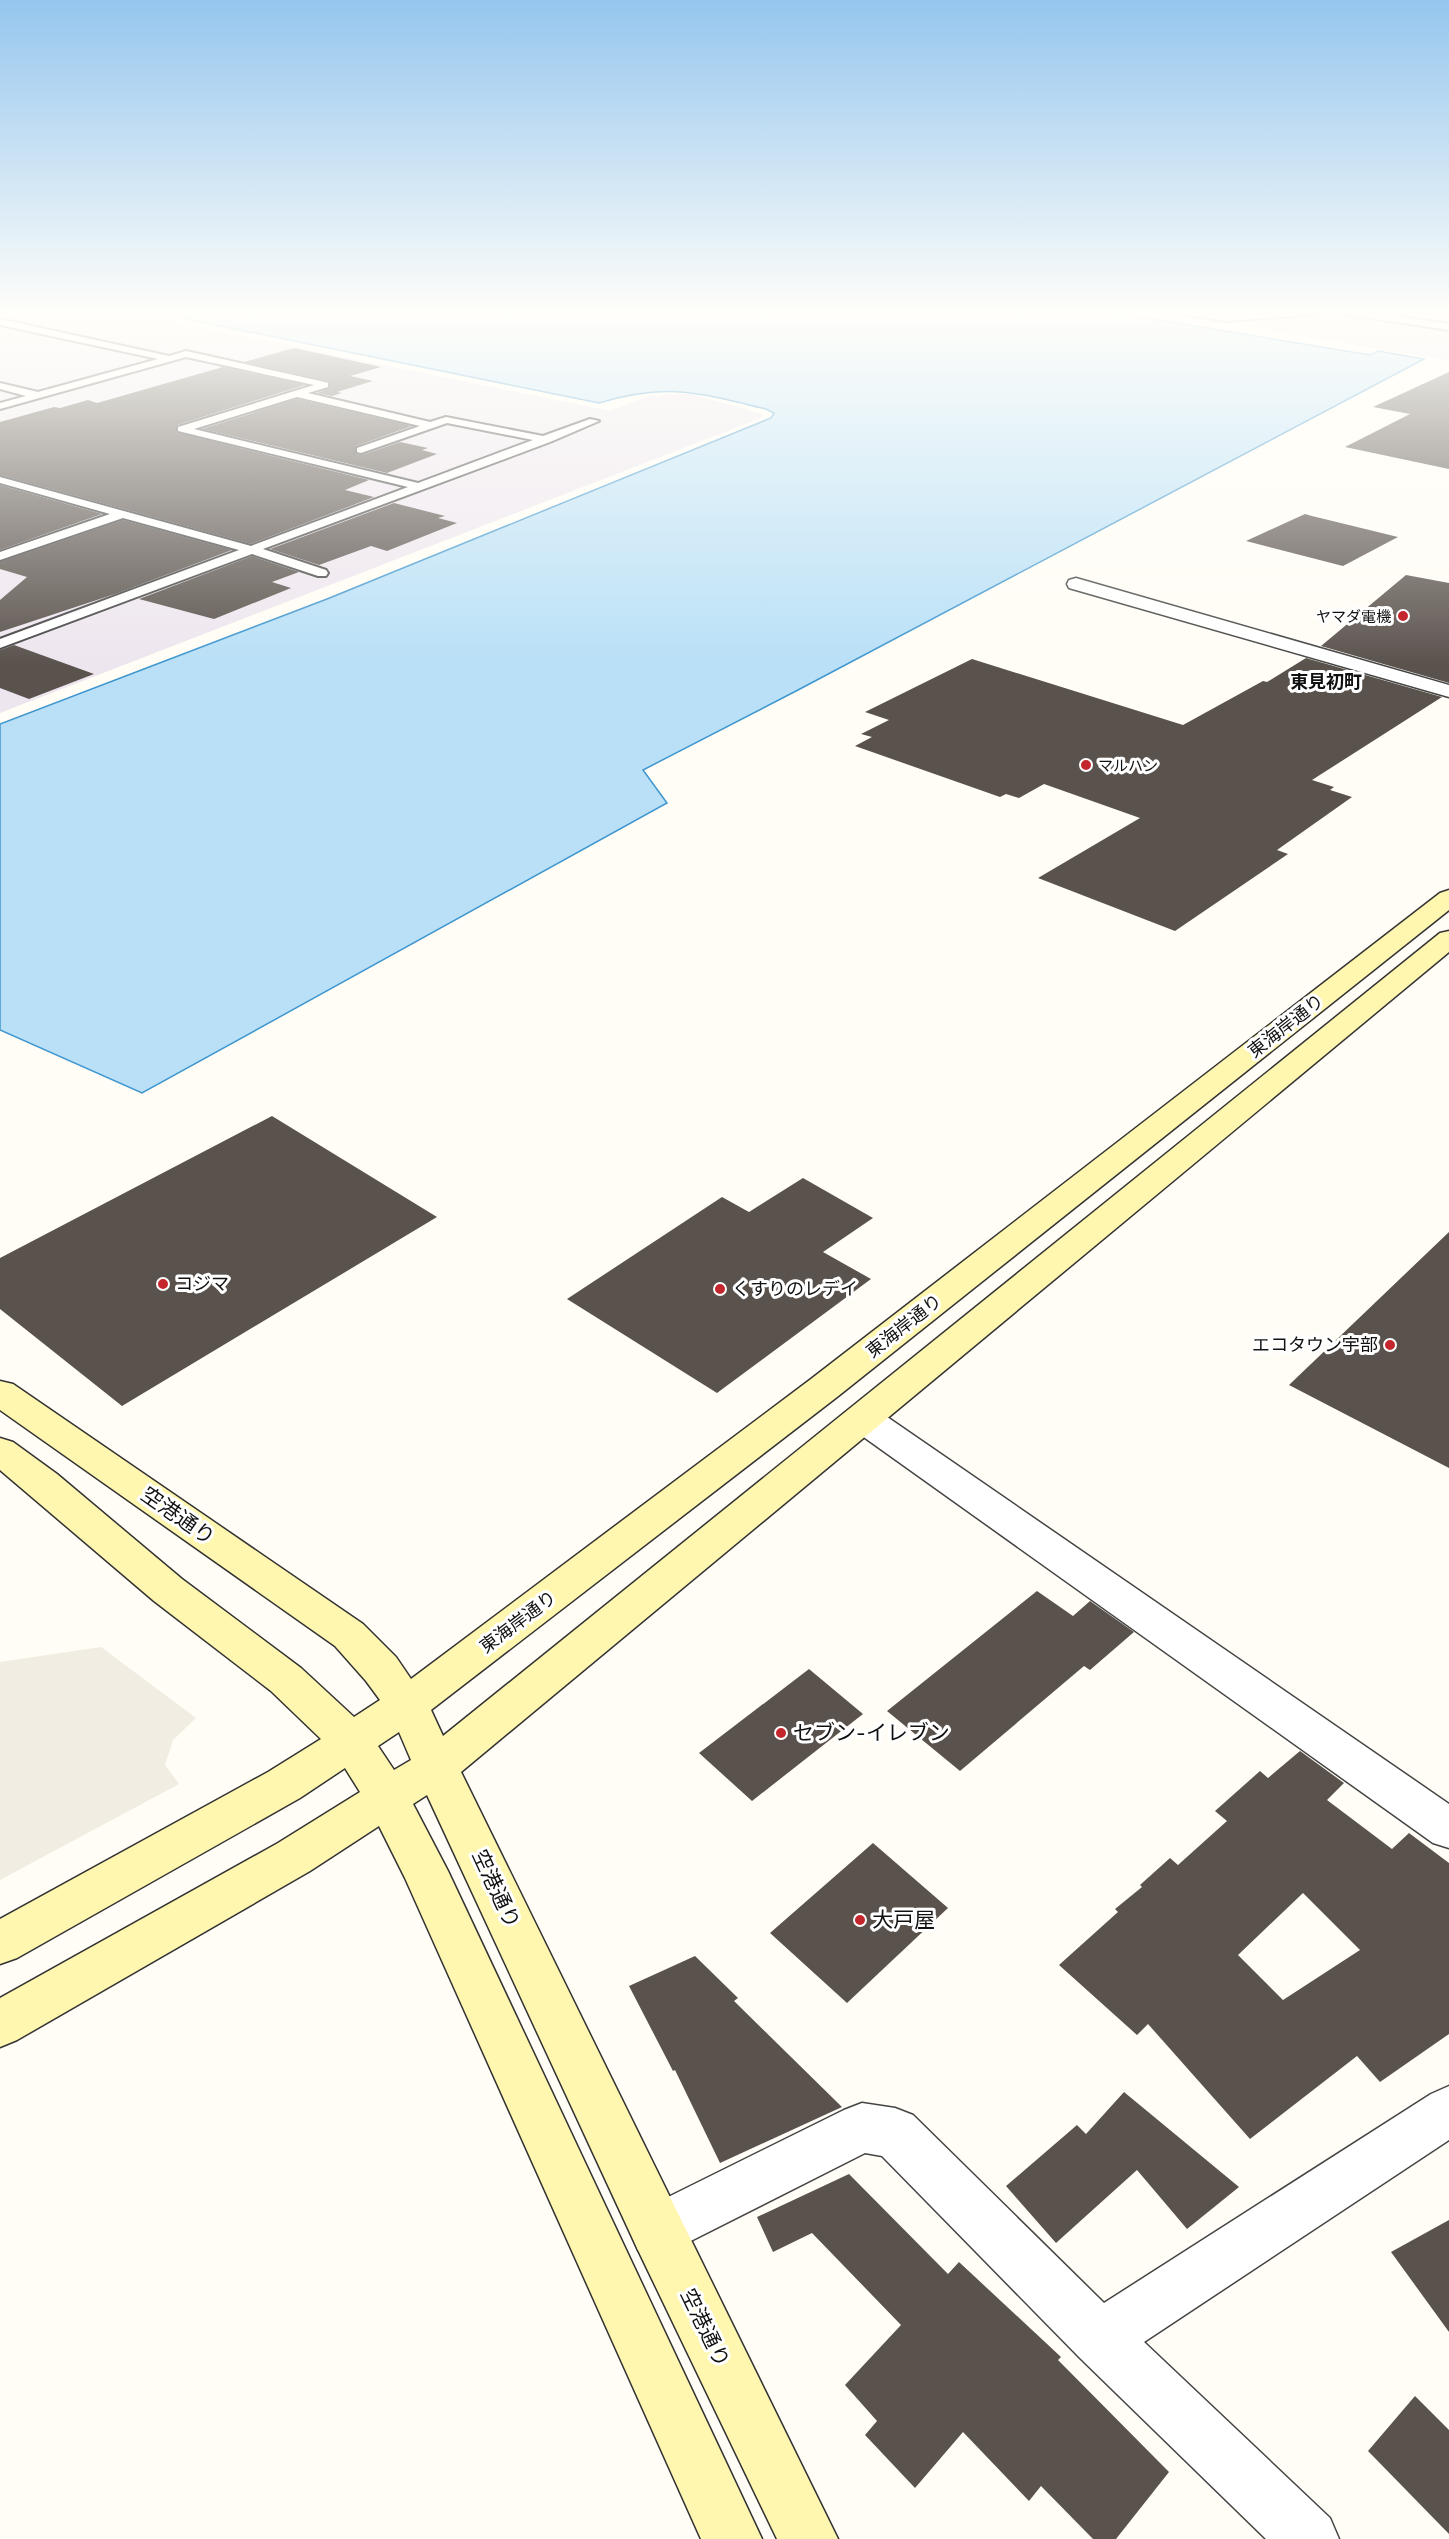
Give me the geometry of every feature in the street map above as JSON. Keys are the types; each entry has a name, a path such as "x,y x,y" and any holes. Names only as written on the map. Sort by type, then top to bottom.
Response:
{"street":[{"path":"1076,584 1449,691"},
{"name":"東海岸通り","path":"0,1943 284,1785 407,1705 824,1388 1449,898"},
{"name":"東海岸通り","path":"0,2024 294,1857 437,1766 1449,939"},
{"name":"空港通り","path":"0,1393 349,1635 381,1669 407,1705 657,2231 808,2539"},
{"path":"864,1419 1449,1829"},
{"path":"0,1450 33,1473 168,1590 289,1679 351,1743 387,1798 430,1882 732,2539"},
{"path":"1100,2338 1449,2112"},
{"path":"657,2231 862,2128 895,2133 1100,2338 1309,2539"}],"lane":[{"path":"184,428 421,487"},
{"path":"361,450 420,428"},
{"path":"488,428 546,440"},
{"path":"0,644 575,428"},
{"path":"0,480 125,513 253,550 322,573"},
{"path":"0,490 16,485"},
{"path":"0,556 125,513"}],"shaded area":[{"path":"0,428 734,428 0,713"},
{"path":"101,1647 196,1718 173,1740 165,1765 179,1784 0,1880 0,1662"}],"water":[{"path":"745,428 1293,428 643,770 667,803 142,1093 0,1030 0,724 327,599"}],"building":[{"path":"0,428 177,428 176,432 369,480 345,490 374,497 251,544 0,475"},
{"path":"405,428 356,446 356,454 362,455 400,442 428,448 422,450 437,454 387,473 202,429"},
{"path":"1381,428 1449,428 1449,469 1345,447"},
{"path":"0,485 102,514 0,550"},
{"path":"394,503 445,516 438,518 457,523 387,551 371,546 319,565 270,549"},
{"path":"1305,514 1398,537 1343,566 1246,541"},
{"path":"123,520 232,550 118,593 0,632 0,600 27,577 0,569 0,562"},
{"path":"252,556 299,572 272,582 291,588 214,619 139,599"},
{"name":"ヤマダ電機","path":"1406,575 1449,583 1449,683 1321,646"},
{"path":"14,645 94,674 29,699 0,688 0,650"},
{"path":"1306,658 1442,697 1312,780 1334,787 1330,790 1352,797 1277,850 1288,854 1175,931 1038,878 1140,818 1044,784 1019,798 1006,794 1000,797 855,746 872,737 861,734 889,720 865,712 972,659 1183,725 1263,681 1267,682"},
{"name":"コジマ","path":"272,1116 437,1217 122,1406 0,1309 0,1258"},
{"name":"くすりのレデイ","path":"803,1178 873,1218 823,1252 871,1279 717,1393 567,1299 722,1197 749,1212"},
{"name":"エコタウン宇部","path":"1449,1232 1449,1468 1289,1385"},
{"path":"1037,1591 1073,1616 1090,1601 1134,1632 1090,1670 1084,1666 960,1771 887,1711"},
{"name":"セブン-イレブン","path":"809,1669 863,1714 752,1801 699,1753"},
{"path":"1300,1751 1344,1783 1327,1800 1392,1849 1409,1833 1449,1863 1449,2034 1380,2082 1357,2056 1250,2139 1148,2024 1137,2035 1059,1965 1118,1912 1115,1909 1142,1887 1140,1885 1170,1858 1178,1865 1227,1821 1215,1811 1260,1771 1268,1778","holes":["1303,1893 1360,1950 1283,2000 1238,1955"]},
{"name":"大戸屋","path":"873,1843 948,1908 847,2003 770,1933"},
{"path":"695,1956 738,1998 734,2001 842,2107 720,2163 675,2070 673,2071 629,1986"},
{"path":"1124,2092 1239,2187 1187,2229 1137,2170 1056,2243 1006,2186 1077,2125 1086,2134"},
{"path":"849,2174 948,2274 959,2262 1061,2357 1058,2360 1169,2472 1116,2539 1093,2539 1041,2486 1029,2501 963,2432 915,2488 865,2435 877,2421 845,2385 901,2325 812,2233 773,2252 757,2217"},
{"path":"1449,2220 1449,2332 1391,2252"},
{"path":"1415,2396 1449,2430 1449,2534 1368,2451"}],"place":[{"name":"ヤマダ電機","path":"1403,616"},
{"name":"マルハン","path":"1086,765"},
{"name":"コジマ","path":"163,1284"},
{"name":"くすりのレデイ","path":"720,1289"},
{"name":"エコタウン宇部","path":"1390,1345"},
{"name":"セブン-イレブン","path":"781,1733"},
{"name":"大戸屋","path":"860,1920"}],"district":[{"name":"東見初町","path":"1326,682"}]}
